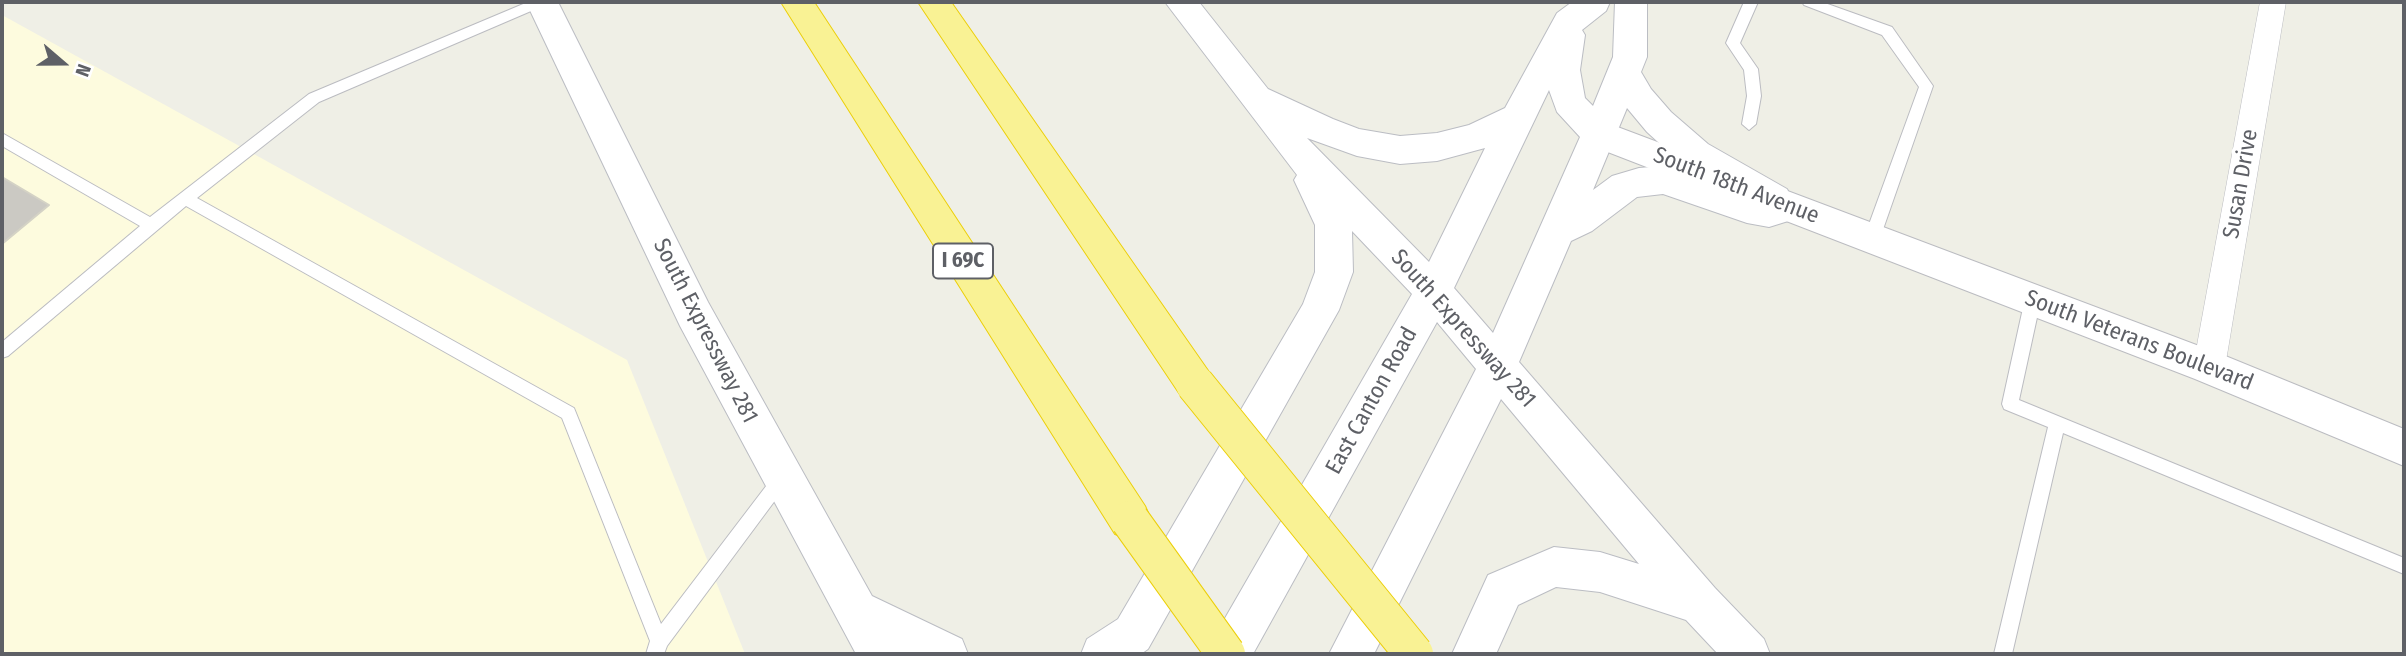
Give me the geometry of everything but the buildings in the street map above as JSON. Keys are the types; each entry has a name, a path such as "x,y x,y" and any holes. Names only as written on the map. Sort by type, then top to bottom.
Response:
{"highway":[{"name":"I 69C","path":"797,2 1129,520 1228,654"},
{"path":"934,2 1195,384 1414,654"}],"main road":[{"name":"South Expressway 281","path":"541,2 694,314 880,654"},
{"name":"South Expressway 281","path":"1181,2 1301,156 1434,291 1700,603 1748,654"},
{"path":"1351,654 1498,366 1599,134 1630,57 1631,2"},
{"path":"1581,12 1563,70 1569,103 1599,134"},
{"name":"East Canton Road","path":"1228,654 1434,291 1517,118 1581,12"},
{"path":"1624,72 1639,98 1660,122 1695,154 1788,206"},
{"path":"1254,96 1321,129 1357,142 1400,150 1437,147 1477,137 1517,118"},
{"name":"South 18th Avenue","path":"1599,134 1872,238"},
{"path":"1103,654 1133,634 1320,310 1334,272 1333,225 1301,156"},
{"path":"1557,231 1579,220 1625,186 1639,182 1663,180 1747,208 1769,212 1788,206"},
{"name":"South Veterans Boulevard","path":"1872,238 2209,367 2404,448"},
{"path":"1474,654 1503,590 1554,567 1600,572 1700,603"},
{"path":"854,610 946,654"}],"street":[{"name":"Susan Drive","path":"2209,367 2273,2"}],"lane":[{"path":"2,351 151,225 314,98 541,2"},
{"path":"1749,124 1754,96 1751,69 1733,43 1751,2"},
{"path":"1809,2 1887,31 1926,86 1872,238"},
{"path":"2,139 151,225"},
{"path":"185,198 568,414 657,648"},
{"path":"2033,299 2010,404 2404,566"},
{"path":"2003,654 2057,423"},
{"path":"657,648 782,478"}],"shaded area":[{"path":"2,15 627,360 745,654 2,654"}]}
